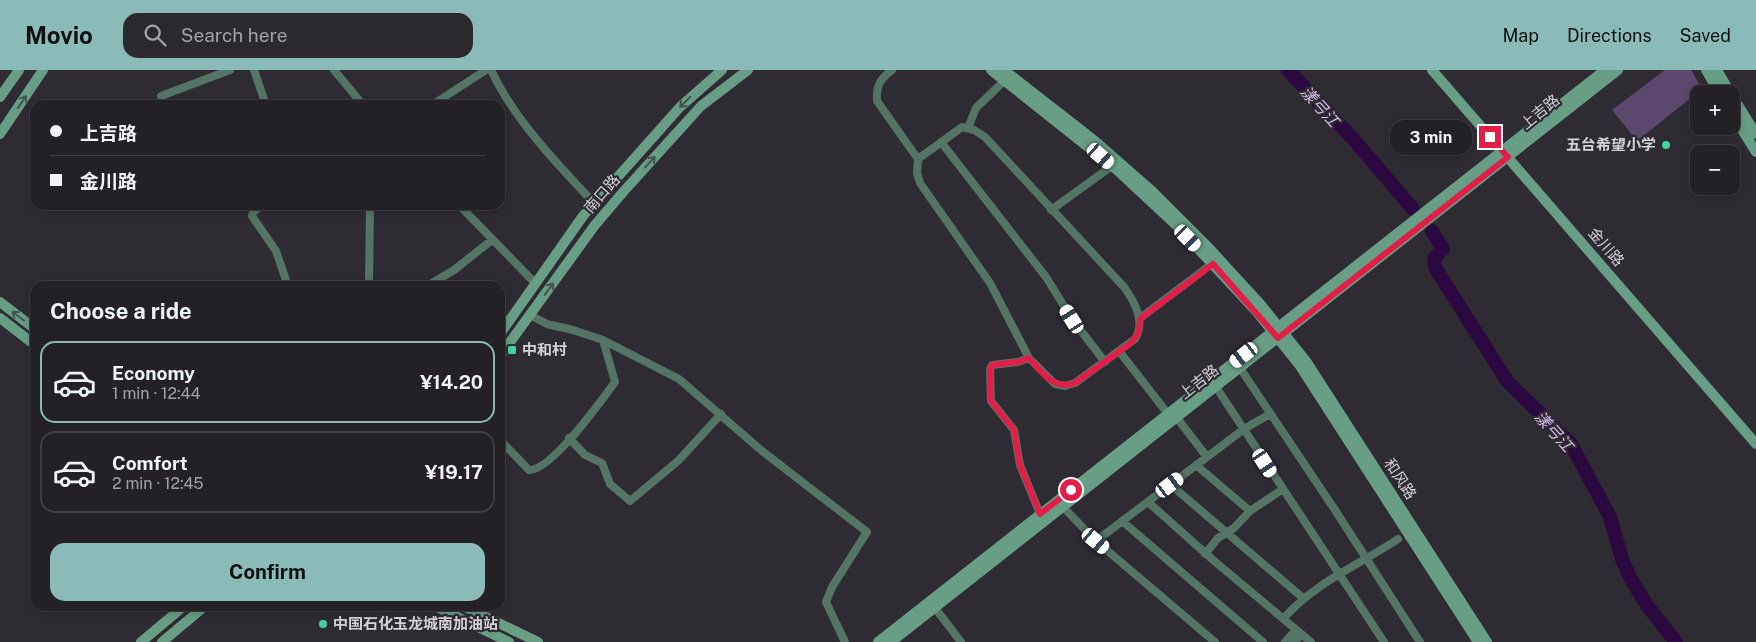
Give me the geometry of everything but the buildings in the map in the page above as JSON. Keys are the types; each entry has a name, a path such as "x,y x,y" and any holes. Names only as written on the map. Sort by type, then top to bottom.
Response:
{"main road":[{"path":"0,97 19,70"},
{"path":"0,134 44,70"},
{"name":"南口路","path":"505,327 594,203 686,101 722,70"},
{"name":"南口路","path":"505,349 595,225 630,184 702,106 748,70"},
{"path":"991,70 1005,75 1095,141 1152,191 1208,247 1278,334"},
{"name":"金川路","path":"1432,70 1756,444"},
{"name":"上吉路","path":"1505,154 1604,70"},
{"name":"上吉路","path":"878,642 1040,514 1278,334 1505,154 1618,70"},
{"path":"1706,70 1715,85"},
{"path":"1716,70 1725,85"},
{"path":"1005,75 1112,166 1175,224 1278,334"},
{"path":"1740,108 1756,134"},
{"path":"1740,126 1756,152"},
{"path":"0,302 30,325"},
{"path":"0,318 30,341"},
{"name":"上吉路","path":"891,642 1062,507 1172,416 1216,387 1240,368 1278,334"},
{"name":"和风路","path":"1278,334 1478,642"},
{"name":"和风路","path":"1278,334 1306,361 1488,642"},
{"path":"141,642 178,611"},
{"path":"166,639 198,611"},
{"path":"445,611 509,642"},
{"path":"473,611 538,642"},
{"path":"158,628 166,639 180,642"}],"street":[{"path":"161,96 230,70"},
{"path":"254,70 264,100"},
{"path":"334,70 359,100"},
{"path":"440,100 486,70"},
{"path":"491,70 508,100 556,163 594,203"},
{"path":"892,70 880,81 877,101 918,159 917,173 920,183 990,283 1029,358 1055,384 1065,386 1075,383 1120,351 1137,336 1140,319 1124,287 985,137 962,127 918,159"},
{"path":"968,128 976,108 1005,75"},
{"path":"941,142 1040,269 1072,319 1105,362"},
{"path":"1051,210 1112,166"},
{"path":"255,210 252,212 252,216 276,251 286,281"},
{"path":"369,281 370,210"},
{"path":"464,210 536,284"},
{"path":"435,281 454,270 492,240"},
{"path":"1140,319 1213,264"},
{"path":"530,315 547,324 603,340 679,379 762,450 867,532 832,587 826,602 845,642"},
{"path":"505,445 529,470 534,470 545,464 591,414 615,382 603,340"},
{"path":"1120,351 1206,457"},
{"path":"1029,358 1018,362 992,365 990,369 990,395 994,408 1014,430 1020,465 1040,514"},
{"path":"1240,368 1420,642"},
{"path":"1216,387 1384,642"},
{"path":"569,438 585,455 602,464 610,484 630,501 679,460 721,414"},
{"path":"1096,541 1244,429 1270,414"},
{"path":"1196,465 1250,511"},
{"path":"1170,485 1303,598"},
{"path":"1205,554 1218,538 1250,511 1283,489"},
{"path":"1148,502 1205,554 1311,642"},
{"path":"1062,507 1096,541 1215,642"},
{"path":"1122,521 1264,642"},
{"path":"1283,619 1303,598 1398,539"},
{"path":"934,608 961,642"},
{"path":"1285,642 1299,632"},
{"path":"1295,642 1299,632"}],"shaded area":[{"path":"1665,70 1691,70 1700,85 1690,85 1690,99 1637,141 1612,110"}],"waterway":[{"name":"漾弓江","path":"1288,70 1356,142 1413,209"},
{"name":"漾弓江","path":"1432,231 1443,249 1434,259 1436,269 1507,381 1571,444 1610,517 1623,562 1631,579 1646,604 1676,642"}],"place":[{"name":"五台希望小学","path":"1666,145"},
{"name":"中和村","path":"512,350"},
{"name":"中国石化玉龙城南加油站","path":"323,624"}],"route":[{"path":"1071,490 1040,514 1024,478 1014,430 994,408 991,401 990,366 1018,362 1029,358 1055,384 1065,386 1075,383 1131,343 1139,332 1140,319 1213,264 1278,338 1508,157 1490,137"}]}
